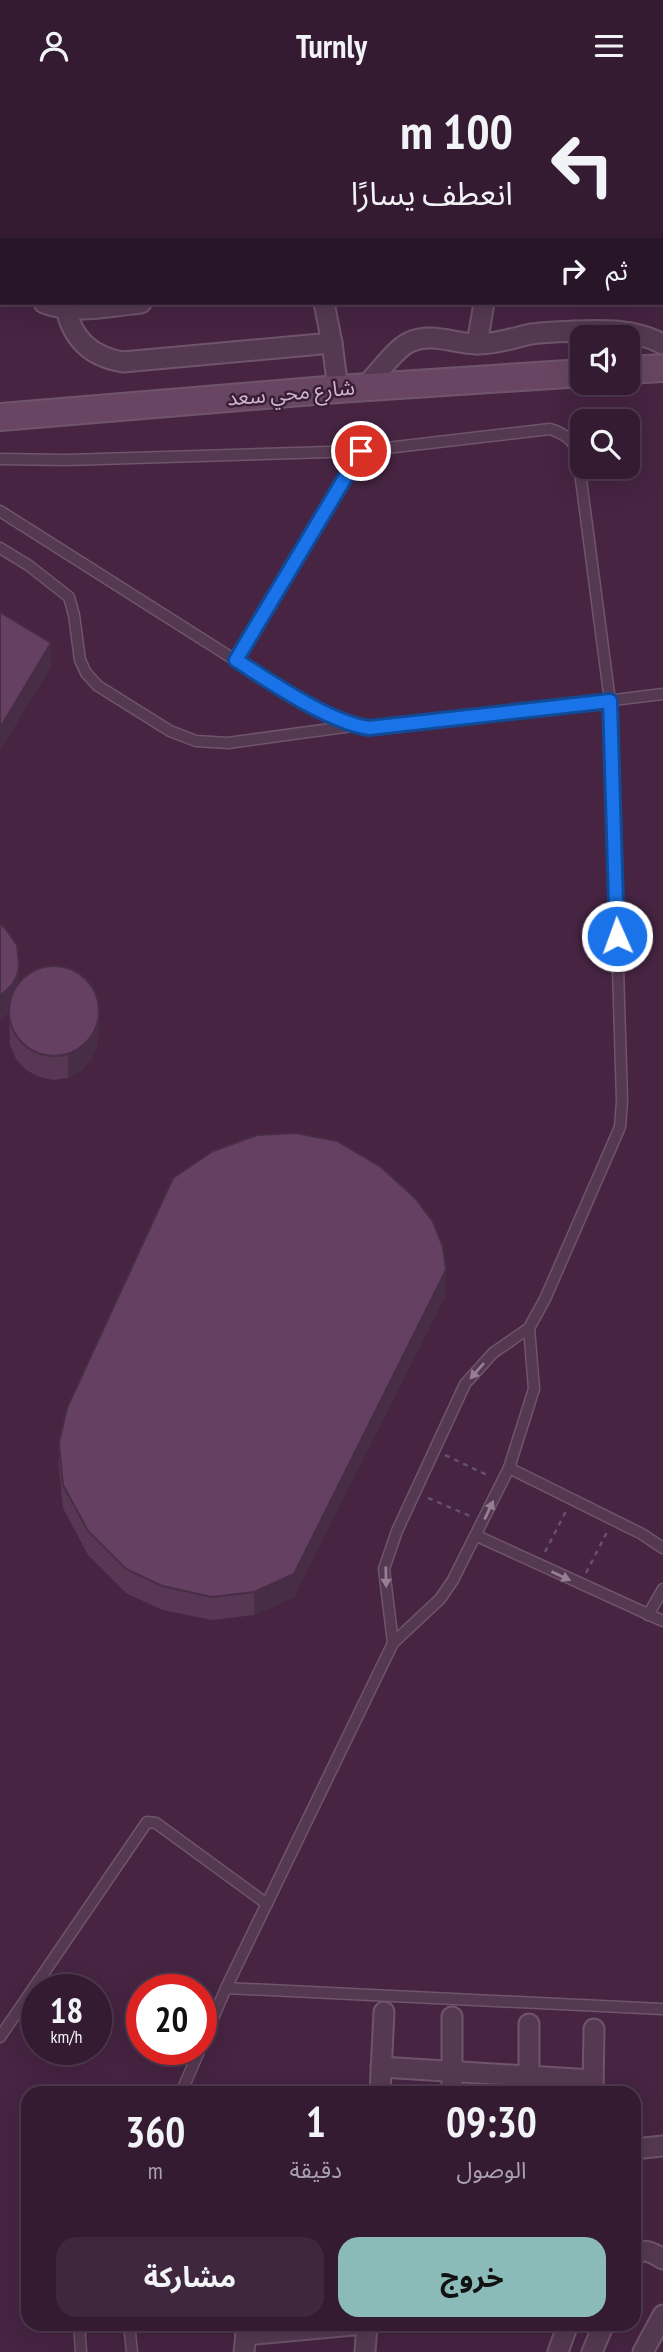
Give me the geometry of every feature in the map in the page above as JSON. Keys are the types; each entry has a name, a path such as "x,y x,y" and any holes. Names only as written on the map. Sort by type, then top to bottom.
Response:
{"street":[{"path":"51,305 66,309 116,305"},
{"path":"324,305 338,389"},
{"path":"477,344 484,305"},
{"path":"66,309 73,329 85,346 96,355 123,362 332,344"},
{"path":"364,387 407,342 420,338 434,337 477,344 549,332 608,330 639,334 663,344"},
{"path":"640,369 663,368"},
{"name":"شارع محي سعد","path":"0,417 364,387 570,374"},
{"path":"380,2086 384,2012"},
{"path":"452,2017 452,2086"},
{"path":"529,2024 529,2085"},
{"path":"593,2086 594,2029"},
{"path":"381,2067 452,2071 529,2085 561,2086"},
{"path":"641,2148 663,2146"},
{"path":"641,2251 663,2259"},
{"path":"643,2352 663,2315"},
{"path":"246,2337 301,2331"},
{"path":"365,2331 365,2352"},
{"path":"558,2352 566,2331"},
{"path":"592,2352 601,2331"}],"lane":[{"path":"0,459 66,460 361,451 550,429 562,433 573,442 580,462 610,701 622,1101 620,1127 545,1299 529,1328 493,1353 465,1384 397,1531 384,1569 393,1643"},
{"path":"236,660 361,451"},
{"path":"0,511 284,691 352,726"},
{"path":"0,548 29,565 69,597 80,660 86,673 98,686 170,730 196,741 228,744 352,726 393,727 663,694"},
{"path":"217,2010 393,1643 440,1599 453,1580 509,1468 534,1389 529,1328"},
{"path":"509,1468 642,1534 663,1548"},
{"path":"477,1536 663,1621"},
{"path":"648,1615 663,1589"},
{"path":"0,2037 147,1822 156,1823 267,1904"},
{"path":"226,1989 663,2009"},
{"path":"184,2086 193,2065"},
{"path":"80,2331 81,2352"},
{"path":"130,2331 132,2352"}],"path":[{"path":"435,1450 501,1483"},
{"path":"415,1492 483,1522"},
{"path":"538,1565 572,1499"},
{"path":"580,1585 613,1519"}],"building":[{"path":"0,612 51,643 0,728"},
{"path":"0,924 17,945 19,966 12,985 0,996"},
{"path":"54,966 71,969 86,979 96,994 99,1011 96,1028 86,1043 71,1053 54,1056 37,1053 22,1043 12,1028 9,1011 12,994 22,979 37,969"},
{"path":"296,1133 337,1141 381,1167 416,1199 433,1222 443,1247 446,1270 294,1574 254,1592 212,1597 162,1586 126,1569 88,1531 63,1485 59,1443 67,1408 173,1178 213,1151 257,1135"}],"route":[{"path":"361,451 236,660 284,691 352,726 369,728 610,701 617,936"}]}
